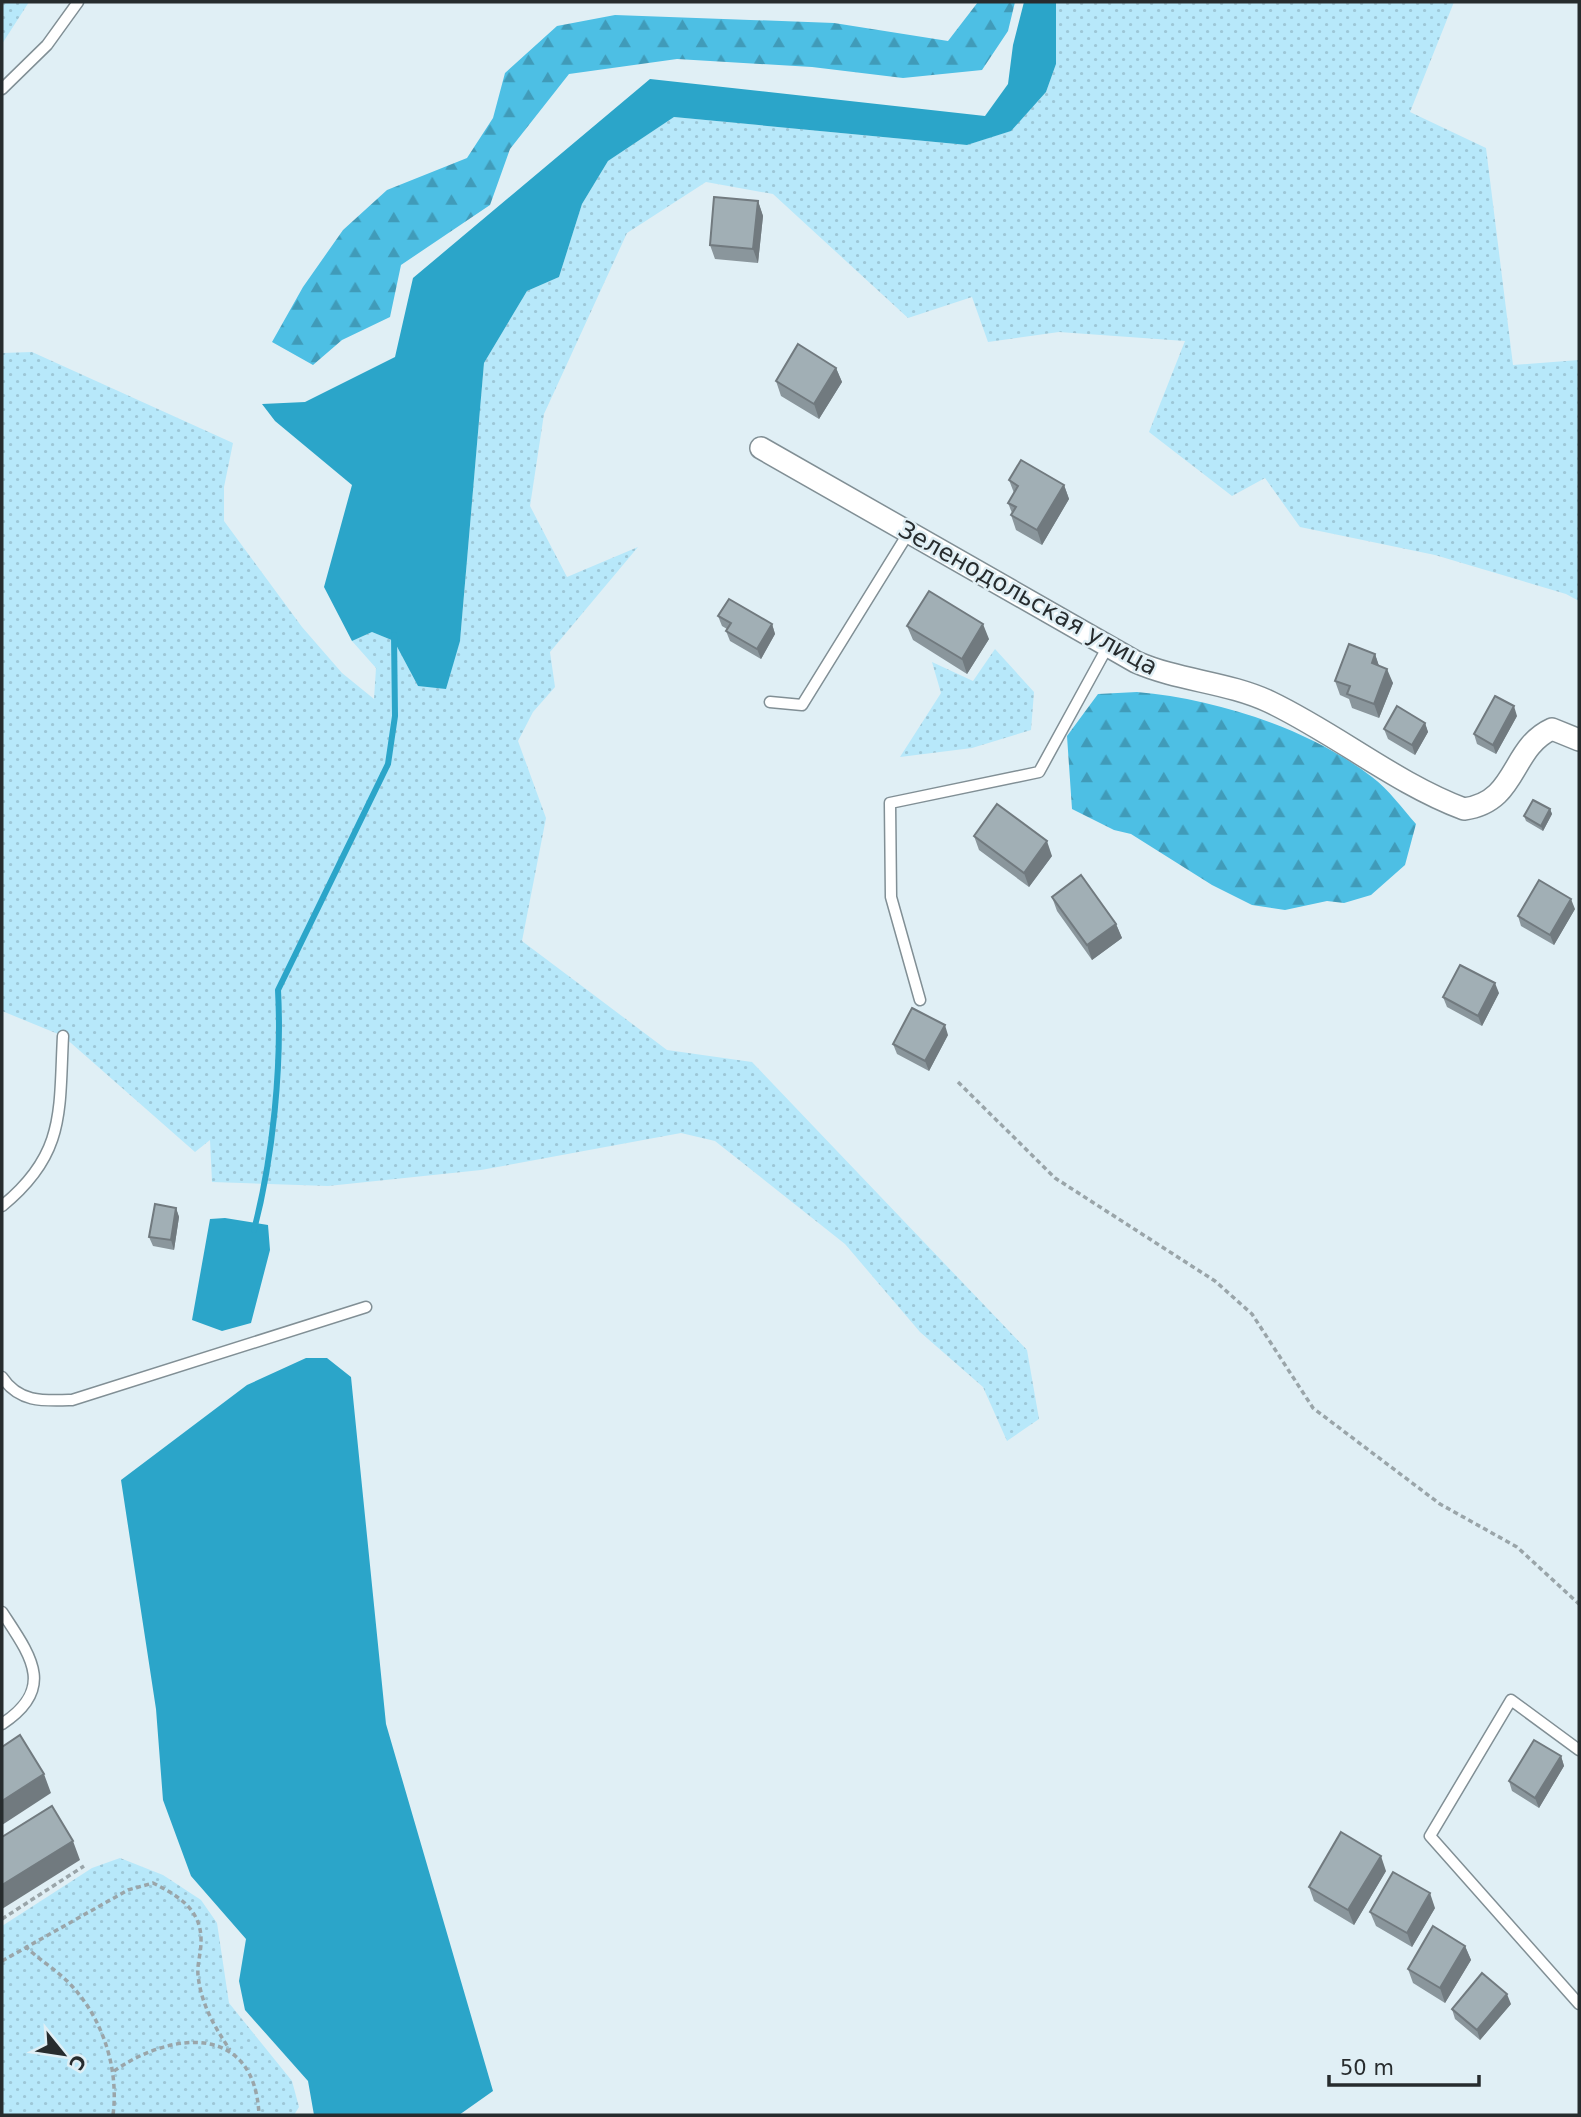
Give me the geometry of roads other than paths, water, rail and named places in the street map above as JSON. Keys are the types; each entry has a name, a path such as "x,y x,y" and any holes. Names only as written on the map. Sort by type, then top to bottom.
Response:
{"street":[{"name":"Зеленодольская улица","path":"761,448 1160,673 1268,701 1399,776 1464,809 1483,807 1500,794 1537,735 1552,729 1579,740"}],"lane":[{"path":"2,89 47,45 78,2"},
{"path":"771,702 802,705 909,532"},
{"path":"920,1000 891,897 890,803 1039,772 1108,646"},
{"path":"2,1206 24,1188 48,1154 60,1117 63,1036"},
{"path":"2,1377 19,1395 36,1401 72,1400 366,1307"},
{"path":"2,1612 27,1650 36,1676 32,1697 20,1712 2,1724"},
{"path":"1579,1750 1511,1700 1430,1836 1579,2004"}],"waterway":[{"path":"254,1230 275,1111 279,1049 278,990 388,764 395,716 394,635"}]}
